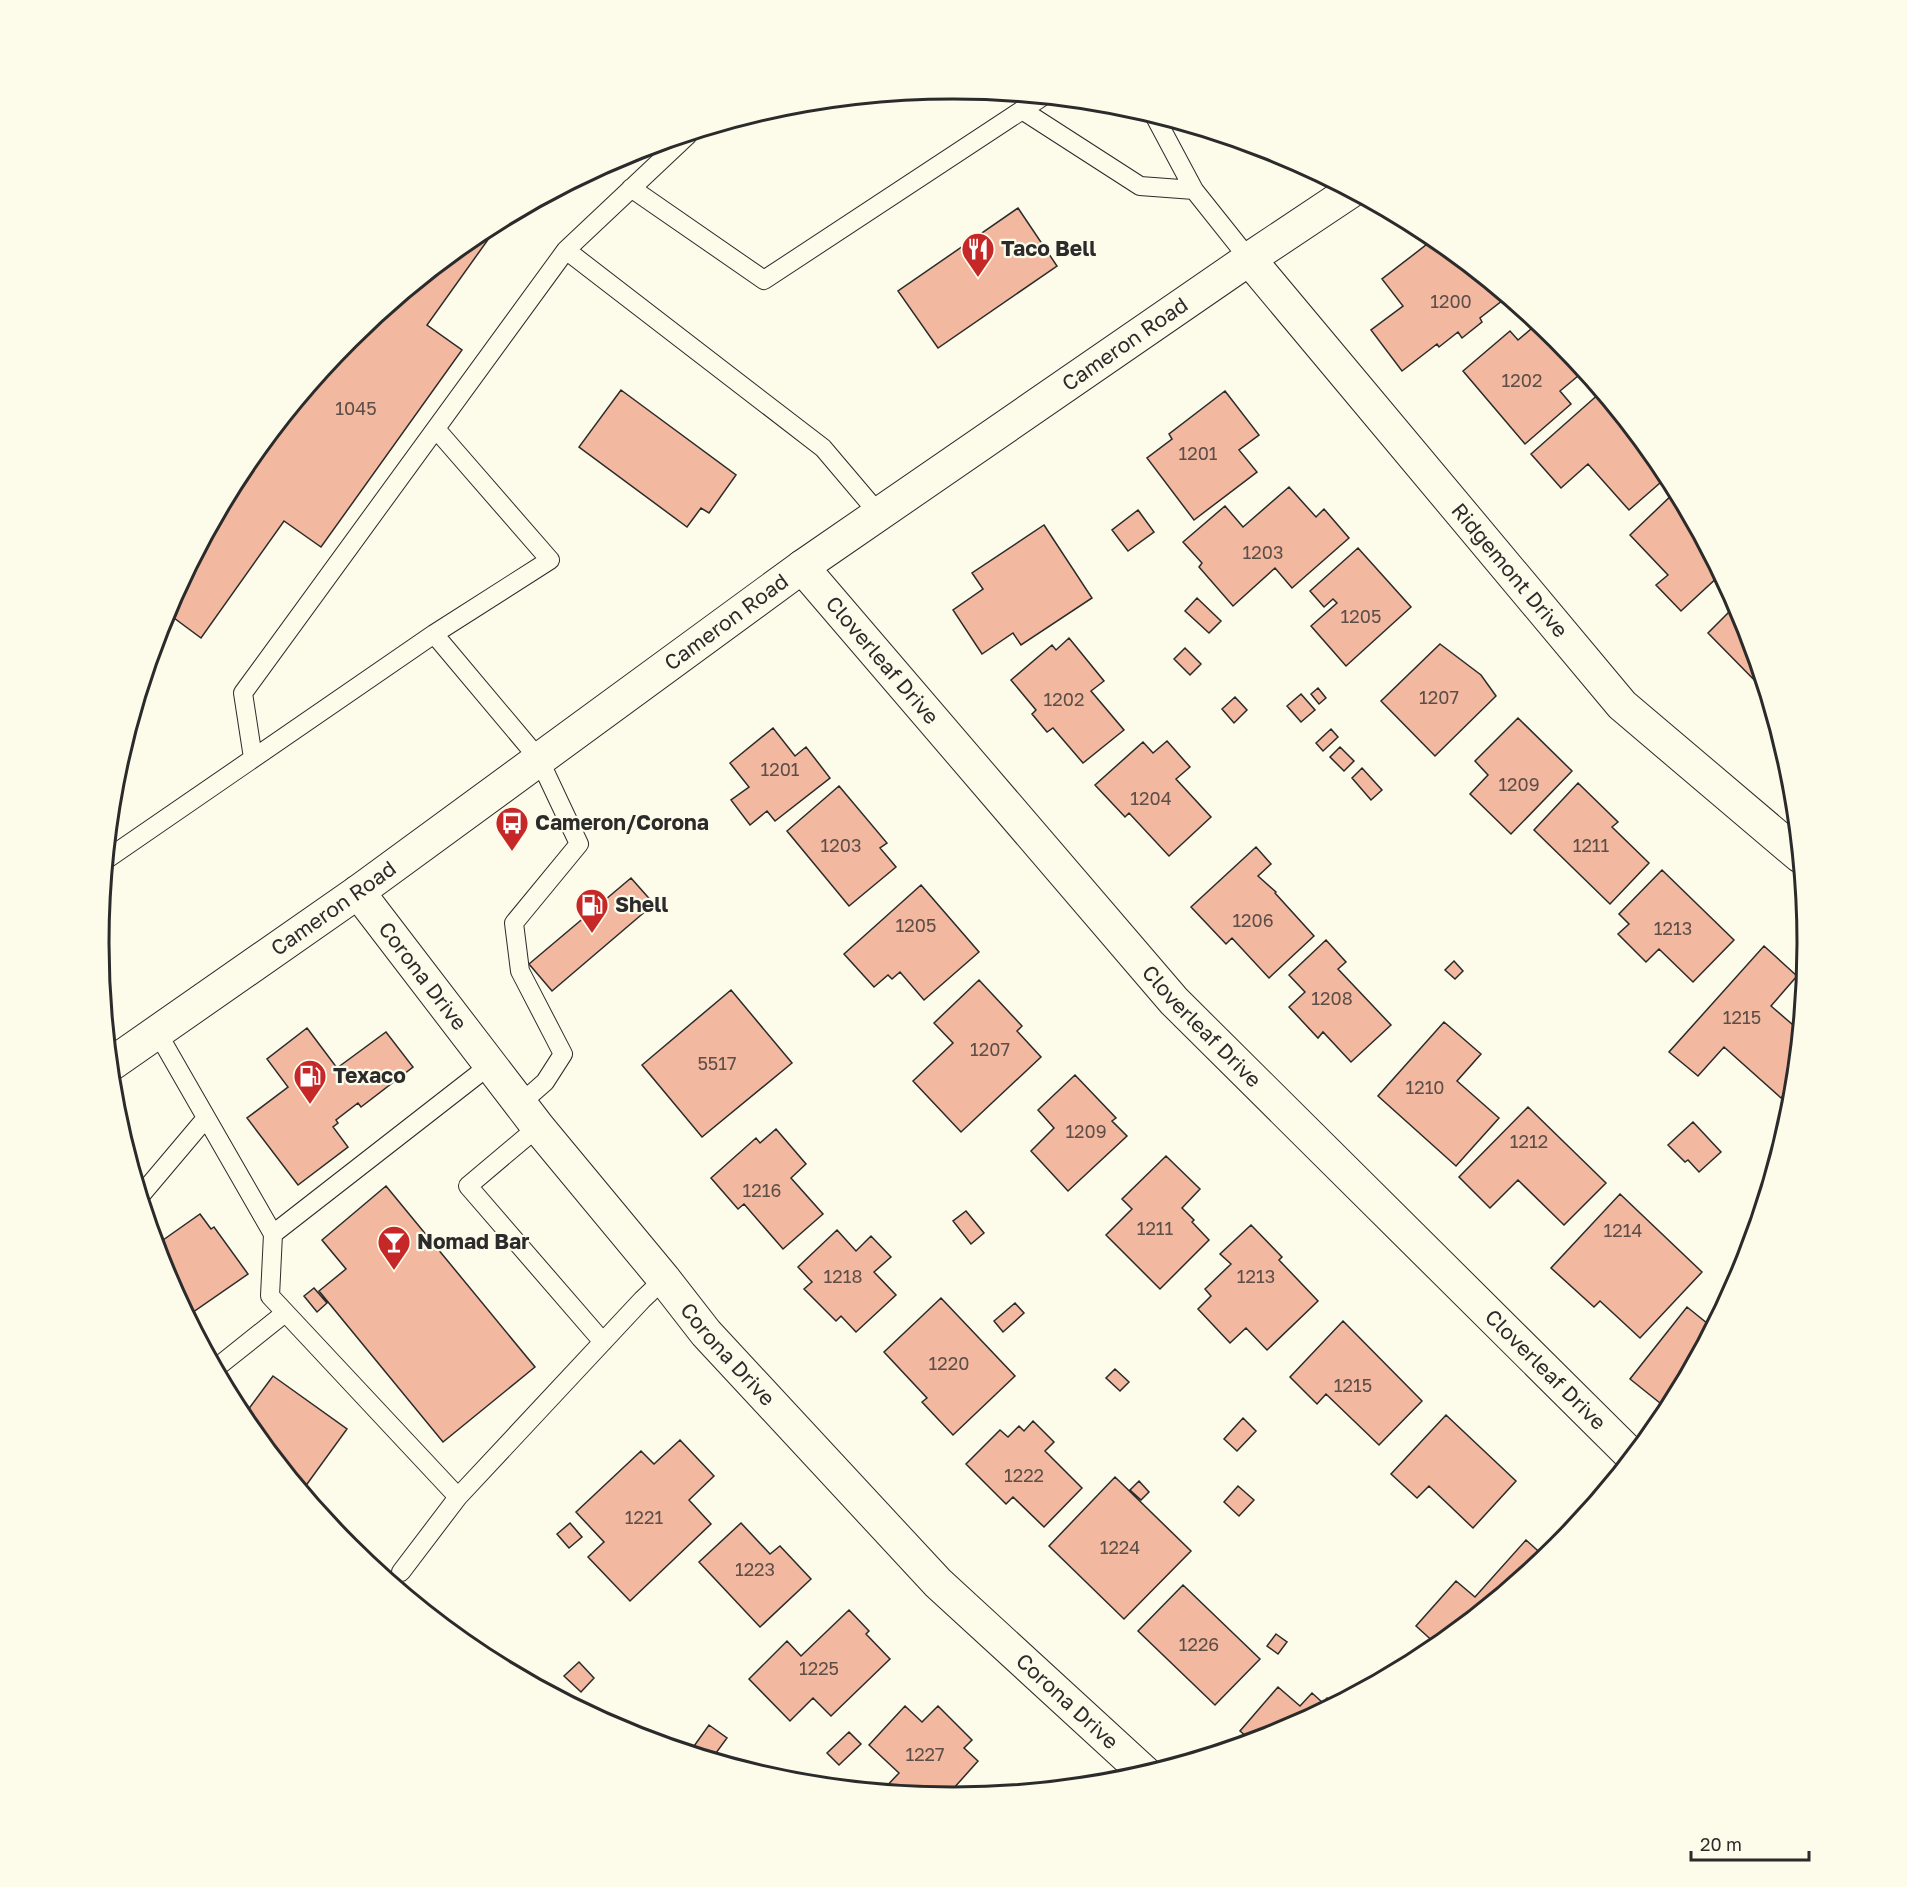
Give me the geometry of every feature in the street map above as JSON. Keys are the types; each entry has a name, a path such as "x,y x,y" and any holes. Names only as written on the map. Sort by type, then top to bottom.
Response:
{"street":[{"name":"Cameron Road","path":"117,1060 358,892 802,567 1344,195"},
{"name":"Ridgemont Drive","path":"1249,259 1622,705 1793,850"},
{"name":"Cloverleaf Drive","path":"802,567 1174,1001 1628,1452"},
{"name":"Corona Drive","path":"358,892 529,1115 706,1333 938,1583 1138,1767"}],"lane":[{"path":"631,188 764,280 1033,103"},
{"path":"1022,110 1140,186 1194,190"},
{"path":"1159,125 1194,190 1249,259"},
{"path":"253,758 243,693 566,250 676,146"},
{"path":"566,250 823,448 879,514"},
{"path":"114,854 434,634 550,560 436,429"},
{"path":"434,634 539,759 579,844 514,923 520,971 563,1054 545,1082 529,1115 468,1186 603,1342"},
{"path":"157,1032 273,1233 270,1296 458,1497"},
{"path":"273,1233 490,1065"},
{"path":"146,1189 206,1118"},
{"path":"401,1572 458,1497 664,1279"},
{"path":"221,1364 285,1313"}],"building":[{"name":"Taco Bell","path":"1018,208 1057,266 938,348 898,291"},
{"path":"489,238 427,325 462,350 321,547 284,521 201,638 174,618 222,521 251,474 284,429 356,346 439,274"},
{"path":"1427,244 1501,302 1480,318 1482,322 1462,338 1458,332 1439,347 1437,344 1402,371 1371,330 1403,306 1382,279"},
{"path":"1532,328 1578,376 1560,391 1571,404 1525,444 1463,371 1510,331 1518,340"},
{"path":"621,390 736,475 709,513 701,508 687,527 579,447"},
{"path":"1225,391 1259,435 1239,450 1257,472 1194,520 1147,458 1172,439 1169,434"},
{"path":"1596,397 1623,429 1661,482 1629,510 1588,464 1561,488 1531,454"},
{"path":"1289,487 1316,517 1324,509 1349,538 1292,588 1275,568 1233,606 1199,567 1202,563 1183,542 1225,506 1243,527"},
{"path":"1670,497 1715,579 1681,611 1656,585 1668,575 1630,535"},
{"path":"1138,510 1154,532 1128,551 1112,530"},
{"path":"1044,525 1092,598 1021,645 1013,633 982,654 953,610 983,589 972,573"},
{"path":"1358,548 1411,607 1346,666 1311,626 1337,603 1333,599 1324,607 1310,591"},
{"path":"1197,598 1221,621 1209,633 1185,611"},
{"path":"1730,611 1756,682 1708,633"},
{"path":"1069,638 1104,681 1091,691 1124,730 1083,763 1053,728 1047,732 1032,714 1036,710 1011,680 1052,645 1056,650"},
{"path":"1440,644 1481,675 1496,696 1435,756 1381,701"},
{"path":"1185,648 1201,664 1190,675 1174,659"},
{"path":"1318,688 1326,698 1319,704 1311,694"},
{"path":"1301,694 1315,710 1301,722 1287,706"},
{"path":"1235,697 1247,710 1234,723 1222,709"},
{"path":"1518,718 1572,771 1511,834 1470,794 1488,775 1475,761"},
{"path":"773,728 795,756 806,747 830,778 775,821 767,811 750,825 731,800 749,787 730,763"},
{"path":"1331,729 1338,737 1323,751 1316,743"},
{"path":"1167,741 1190,767 1176,779 1211,817 1169,856 1129,813 1125,817 1095,785 1143,742 1153,753"},
{"path":"1340,747 1354,761 1344,771 1330,757"},
{"path":"1362,768 1382,790 1371,800 1352,778"},
{"path":"1578,783 1618,822 1612,827 1649,863 1610,904 1534,830"},
{"path":"839,786 887,843 880,848 896,867 849,906 787,831"},
{"path":"1256,847 1271,864 1258,876 1276,892 1314,936 1269,978 1232,938 1226,944 1191,907"},
{"path":"1662,870 1734,940 1693,982 1659,949 1646,962 1618,934 1629,924 1619,914"},
{"name":"Shell","path":"631,878 654,904 552,991 529,964"},
{"path":"921,885 979,952 924,1000 900,972 892,979 888,975 874,987 844,954"},
{"path":"1326,940 1346,962 1338,969 1391,1025 1351,1062 1323,1032 1318,1038 1289,1007 1305,992 1289,975"},
{"path":"1764,946 1797,976 1771,1006 1794,1025 1784,1094 1781,1098 1724,1047 1698,1076 1669,1052"},
{"path":"1454,961 1463,971 1455,979 1445,970"},
{"path":"979,980 1022,1026 1017,1031 1041,1057 961,1132 913,1081 953,1043 934,1023"},
{"path":"731,990 792,1063 702,1137 642,1065"},
{"path":"1444,1022 1481,1054 1457,1081 1499,1118 1456,1166 1378,1096"},
{"name":"Texaco","path":"307,1028 337,1068 386,1032 413,1067 361,1107 358,1103 336,1120 338,1123 333,1127 348,1147 298,1185 247,1118 288,1087 267,1059"},
{"path":"1075,1075 1116,1118 1112,1121 1127,1136 1068,1191 1031,1151 1054,1128 1038,1110"},
{"path":"1528,1107 1606,1183 1564,1225 1518,1180 1490,1208 1459,1177"},
{"path":"1693,1122 1721,1152 1699,1172 1688,1160 1685,1162 1668,1145"},
{"path":"776,1129 806,1164 791,1178 823,1214 783,1249 744,1204 738,1209 711,1178 756,1138 760,1143"},
{"path":"1166,1156 1200,1189 1182,1208 1209,1240 1160,1289 1106,1235 1132,1209 1122,1199"},
{"path":"386,1186 535,1367 443,1442 319,1291 346,1269 322,1240"},
{"path":"1620,1194 1702,1272 1640,1338 1600,1301 1594,1307 1551,1268"},
{"path":"966,1211 984,1233 971,1244 953,1221"},
{"path":"200,1214 211,1229 214,1227 248,1274 194,1312 163,1240"},
{"path":"1251,1225 1282,1257 1279,1260 1318,1301 1267,1350 1246,1328 1230,1343 1198,1309 1211,1296 1205,1289 1231,1264 1220,1254"},
{"path":"837,1230 856,1251 871,1236 891,1257 874,1272 896,1295 856,1332 841,1316 836,1321 804,1289 812,1282 798,1267"},
{"path":"314,1288 327,1303 317,1312 304,1296"},
{"path":"941,1298 1015,1376 953,1435 922,1402 927,1398 884,1352"},
{"path":"1015,1303 1024,1313 1003,1332 994,1321"},
{"path":"1687,1307 1708,1324 1661,1404 1630,1379"},
{"path":"1343,1321 1422,1401 1379,1445 1326,1394 1317,1404 1290,1377"},
{"path":"1115,1369 1129,1382 1120,1391 1106,1378"},
{"path":"273,1376 347,1429 306,1485 249,1409"},
{"path":"1446,1415 1516,1481 1473,1528 1429,1486 1417,1498 1391,1474"},
{"path":"1243,1418 1256,1431 1237,1451 1224,1439"},
{"path":"1033,1421 1054,1442 1045,1451 1082,1488 1044,1527 1013,1497 1006,1504 966,1464 1000,1430 1008,1437 1019,1426 1024,1431"},
{"path":"680,1440 714,1476 689,1500 711,1524 630,1601 588,1557 604,1542 576,1512 641,1451 654,1464"},
{"path":"1115,1477 1191,1551 1124,1619 1049,1546"},
{"path":"1139,1481 1149,1492 1141,1500 1130,1490"},
{"path":"1238,1486 1254,1500 1239,1516 1224,1502"},
{"path":"570,1523 582,1537 569,1548 557,1534"},
{"path":"741,1523 770,1554 780,1546 811,1579 760,1627 699,1562"},
{"path":"1526,1540 1539,1552 1468,1613 1431,1640 1416,1626 1456,1581 1475,1597"},
{"path":"1183,1585 1260,1659 1215,1705 1138,1631"},
{"path":"849,1610 869,1631 866,1634 890,1659 831,1716 813,1698 790,1721 749,1679 787,1641 801,1656"},
{"path":"1276,1634 1287,1642 1278,1654 1267,1646"},
{"path":"579,1662 594,1678 581,1692 564,1676"},
{"path":"1278,1687 1300,1706 1312,1693 1323,1703 1245,1736 1240,1731"},
{"path":"905,1706 922,1722 938,1706 972,1740 964,1748 978,1761 954,1788 888,1785 899,1773 869,1745"},
{"path":"709,1725 727,1738 716,1753 694,1747"},
{"path":"849,1732 861,1744 839,1765 827,1753"}],"place":[{"name":"Taco Bell","path":"978,278"},
{"name":"Cameron/Corona","path":"512,852"},
{"name":"Shell","path":"592,934"},
{"name":"Texaco","path":"310,1105"},
{"name":"Nomad Bar","path":"394,1271"}]}
